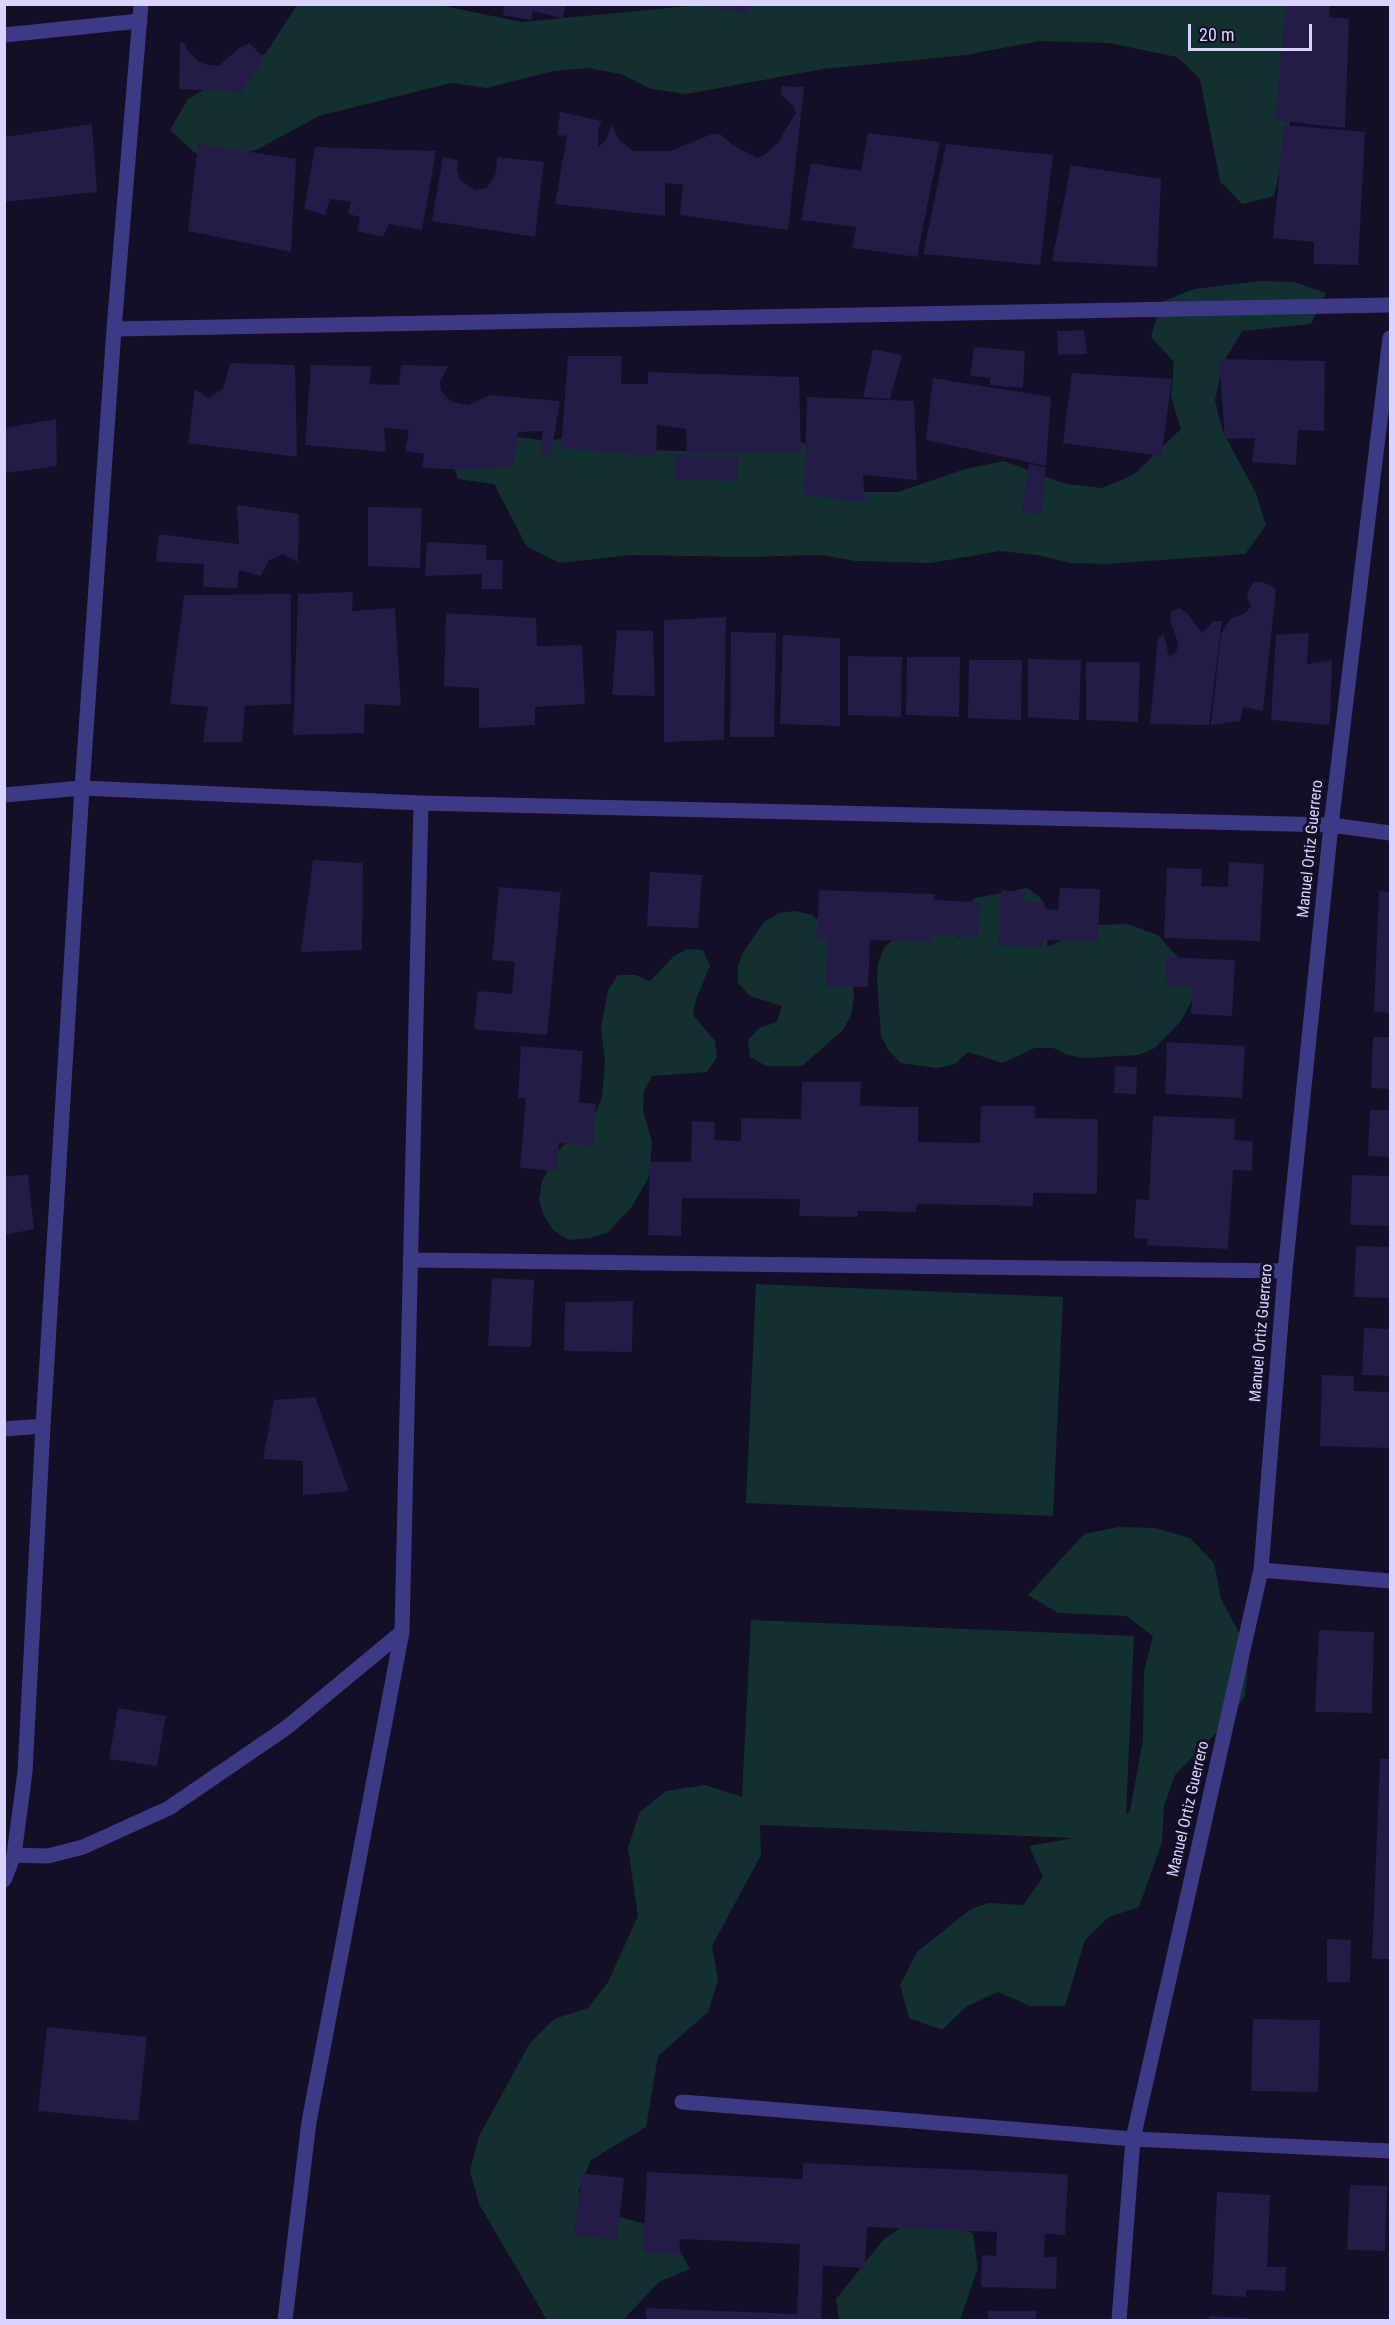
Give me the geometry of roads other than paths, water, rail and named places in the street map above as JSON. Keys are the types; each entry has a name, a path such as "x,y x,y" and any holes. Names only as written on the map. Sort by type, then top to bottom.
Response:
{"street":[{"path":"4,1880 14,1855 25,1772 43,1426 82,788 114,328 141,4"},
{"path":"4,35 140,21"},
{"path":"114,328 1390,305"},
{"name":"Manuel Ortiz Guerrero","path":"1119,2320 1133,2139 1261,1570 1285,1271 1331,825 1384,453 1390,338"},
{"path":"4,795 82,788 421,802 1331,825 1390,833"},
{"path":"285,2320 309,2122 402,1632 421,802"},
{"path":"412,1260 1285,1271"},
{"path":"4,1430 43,1426"},
{"path":"1261,1570 1390,1581"},
{"path":"14,1855 48,1856 83,1847 169,1808 286,1728 402,1632"},
{"path":"682,2102 1133,2139 1390,2151"}]}
